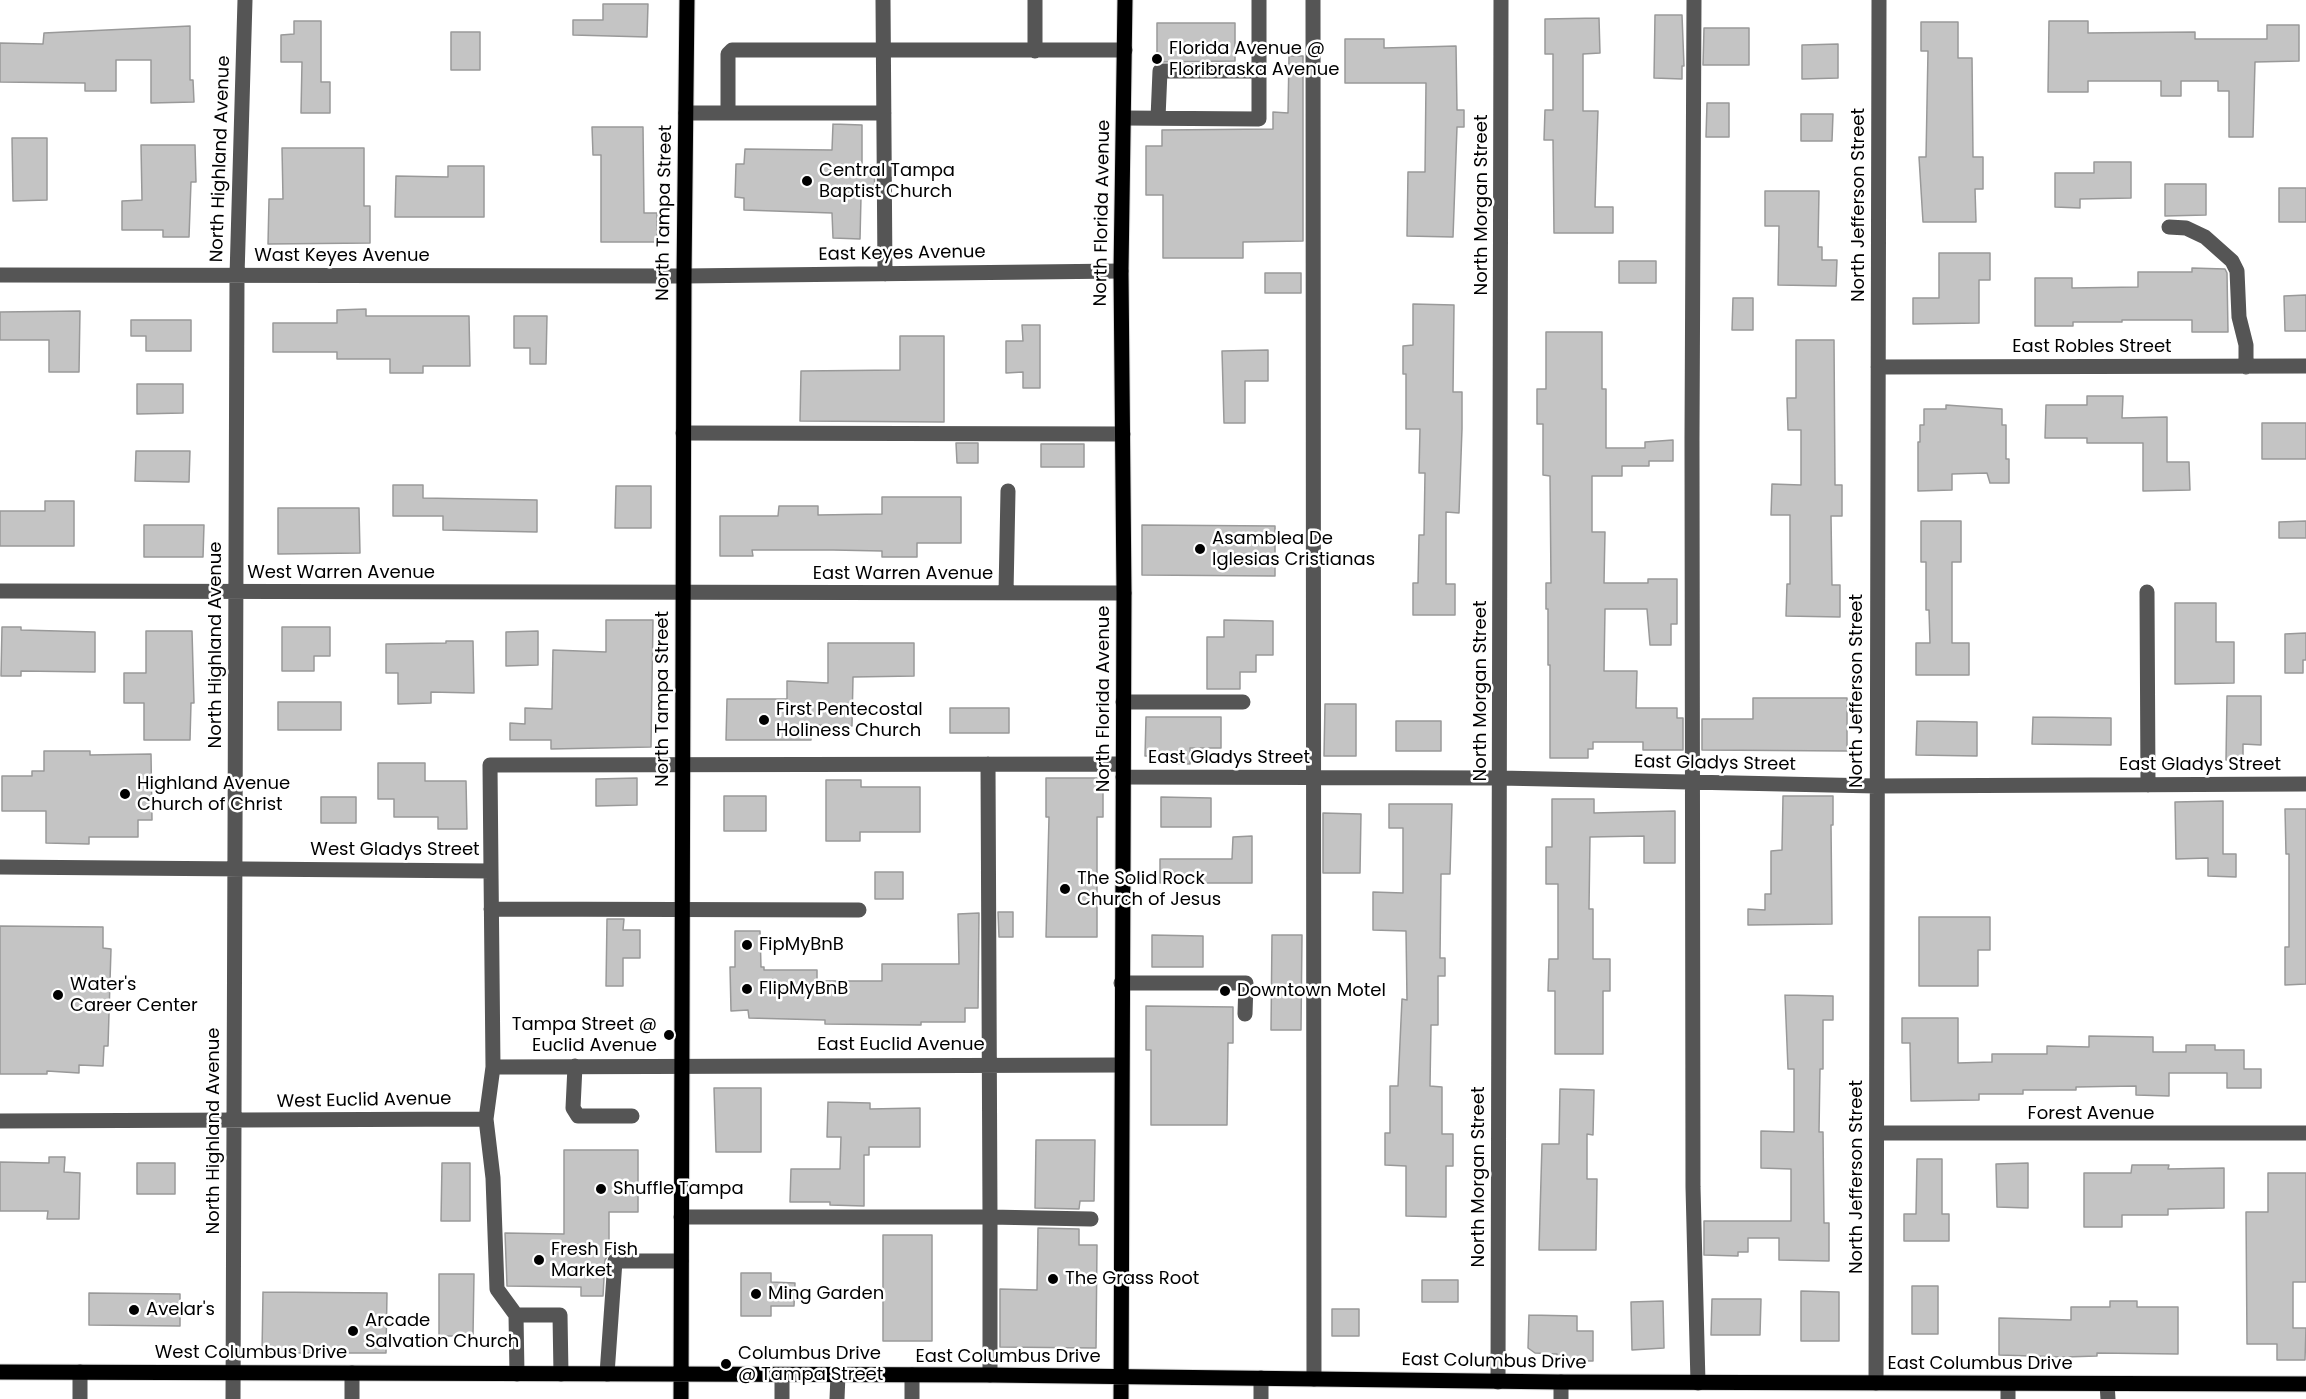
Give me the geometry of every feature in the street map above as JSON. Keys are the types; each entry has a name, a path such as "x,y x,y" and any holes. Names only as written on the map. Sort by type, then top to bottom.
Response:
{"main road":[{"name":"North Tampa Street","path":"681,1399 682,594 687,0"},
{"name":"North Florida Avenue","path":"1121,1399 1120,1065 1124,593 1121,272 1125,0"},
{"name":"West Columbus Drive","path":"0,1372 681,1375"},
{"name":"East Columbus Drive","path":"681,1375 990,1375 1498,1382 1876,1383 2008,1391 2107,1391 2306,1384"}],"street":[{"name":"North Highland Avenue","path":"233,1399 233,868 237,276 245,0"},
{"path":"883,0 885,274"},
{"path":"1035,0 1035,51"},
{"path":"1124,118 1258,118 1259,0"},
{"path":"1313,0 1314,1379"},
{"name":"North Morgan Street","path":"1498,1382 1501,0"},
{"path":"1694,0 1693,1186 1698,1383"},
{"name":"North Jefferson Street","path":"1876,1383 1879,0"},
{"path":"728,113 728,54 732,50 1125,50"},
{"path":"1158,118 1160,71 1259,71"},
{"path":"686,113 884,113"},
{"path":"2169,227 2186,228 2205,237 2232,261 2237,271 2239,317 2246,345 2246,367"},
{"name":"East Keyes Avenue","path":"684,276 1121,272"},
{"name":"Wast Keyes Avenue","path":"0,275 684,276"},
{"name":"East Robles Street","path":"1878,367 2306,366"},
{"path":"683,433 1123,434"},
{"path":"1006,593 1008,491"},
{"name":"West Warren Avenue","path":"0,591 682,594"},
{"path":"2147,592 2148,785"},
{"name":"East Warren Avenue","path":"682,594 1124,593"},
{"path":"1123,702 1243,702"},
{"name":"East Gladys Street","path":"682,764 988,764 1314,778 1500,778 1693,784 1876,786 2306,784"},
{"name":"West Gladys Street","path":"0,867 491,871 490,765 682,764"},
{"path":"988,764 990,1375"},
{"path":"491,871 493,1067 486,1119 495,1206 496,1289 516,1315 517,1374"},
{"path":"491,909 859,910"},
{"path":"1121,983 1246,983 1245,1014"},
{"path":"493,1067 681,1064"},
{"name":"East Euclid Avenue","path":"681,1064 1120,1065"},
{"path":"574,1066 573,1108 578,1116 632,1116"},
{"name":"West Euclid Avenue","path":"0,1121 233,1122 486,1119"},
{"name":"Forest Avenue","path":"1877,1134 2306,1133"},
{"path":"681,1216 990,1216 1091,1219"},
{"path":"607,1374 615,1261 681,1261"},
{"path":"516,1315 560,1315 561,1374"},
{"path":"80,1372 80,1399"},
{"path":"352,1373 352,1399"},
{"path":"782,1375 782,1399"},
{"path":"837,1399 838,1375"},
{"path":"912,1375 912,1399"},
{"path":"1261,1378 1261,1399"},
{"path":"1561,1382 1561,1399"}],"building":[{"path":"603,4 648,4 647,37 573,35 573,20 603,20"},
{"path":"1655,15 1682,15 1684,66 1682,66 1682,79 1654,78"},
{"path":"1599,18 1600,53 1583,54 1583,111 1598,111 1595,207 1613,207 1613,233 1554,233 1553,140 1544,140 1545,110 1553,110 1553,54 1545,54 1545,19"},
{"path":"294,21 321,21 321,82 330,82 330,113 301,113 302,62 281,62 281,35 294,34"},
{"path":"2049,21 2088,21 2088,33 2195,32 2195,39 2267,39 2267,25 2299,25 2299,61 2255,62 2253,137 2229,137 2229,91 2218,91 2218,81 2181,81 2181,96 2161,96 2161,81 2088,81 2088,92 2048,92"},
{"path":"1921,22 1958,22 1958,58 1972,58 1973,157 1983,157 1983,189 1975,189 1976,222 1923,222 1919,157 1926,157 1928,51 1921,51"},
{"path":"1157,23 1235,23 1235,61 1157,62"},
{"path":"190,26 190,80 193,80 194,102 151,103 151,60 116,60 116,91 85,91 85,83 0,82 0,43 43,44 44,33"},
{"path":"1704,28 1749,28 1749,65 1703,65"},
{"path":"451,32 480,32 480,70 451,70"},
{"path":"1345,39 1384,39 1384,48 1456,46 1457,110 1464,110 1464,127 1457,127 1453,237 1407,236 1408,172 1425,172 1426,83 1345,83"},
{"path":"1838,44 1838,78 1802,79 1802,45"},
{"path":"1289,56 1303,56 1303,241 1243,242 1243,258 1163,258 1163,195 1146,195 1146,146 1162,146 1162,130 1273,129 1273,112 1288,113"},
{"path":"1707,103 1729,103 1729,137 1706,137"},
{"path":"1801,114 1833,114 1832,141 1801,141"},
{"name":"Central Tampa Baptist Church","path":"833,124 862,125 862,165 874,165 875,197 861,197 860,239 833,238 832,213 744,210 744,198 735,197 736,164 744,164 745,149 832,150"},
{"path":"592,127 643,127 644,213 657,213 657,242 601,242 601,155 593,155"},
{"path":"12,138 47,138 47,200 13,201"},
{"path":"141,145 195,145 196,182 191,182 189,237 163,237 163,230 122,230 122,201 142,200"},
{"path":"282,148 364,148 364,206 370,206 370,243 268,244 269,199 283,199"},
{"path":"2094,162 2131,162 2131,198 2080,199 2080,208 2055,207 2055,173 2094,173"},
{"path":"448,166 484,166 484,217 395,217 396,176 448,177"},
{"path":"2165,184 2206,184 2206,215 2165,216"},
{"path":"2279,188 2306,188 2306,222 2279,222"},
{"path":"1765,191 1819,191 1818,247 1822,247 1822,260 1837,260 1836,286 1778,285 1779,226 1765,226"},
{"path":"1939,253 1990,253 1990,280 1979,280 1979,323 1913,324 1913,298 1939,298"},
{"path":"1619,261 1656,261 1656,283 1619,283"},
{"path":"2192,268 2225,269 2227,273 2228,332 2192,332 2192,320 2122,320 2122,322 2073,322 2073,326 2035,326 2035,278 2072,278 2072,288 2138,287 2138,272 2192,272"},
{"path":"1265,273 1301,273 1301,293 1265,293"},
{"path":"2306,295 2306,331 2285,331 2284,296"},
{"path":"1733,298 1753,298 1753,330 1732,330"},
{"path":"1413,304 1454,305 1453,392 1462,392 1462,429 1459,513 1446,512 1446,584 1455,584 1455,615 1413,615 1413,583 1418,583 1419,535 1424,535 1425,473 1419,473 1420,429 1406,429 1406,374 1403,374 1403,346 1413,345"},
{"path":"366,309 366,316 469,316 470,366 423,366 423,373 390,373 390,359 337,359 337,352 273,352 273,323 337,323 337,310"},
{"path":"80,311 79,372 49,372 49,340 0,340 0,312"},
{"path":"514,316 547,316 546,364 530,364 530,348 514,348"},
{"path":"131,320 191,320 191,351 146,351 146,336 131,336"},
{"path":"1022,325 1040,325 1040,388 1023,388 1023,372 1006,373 1006,341 1023,341"},
{"path":"1546,332 1602,332 1602,389 1606,389 1606,448 1645,448 1645,442 1673,440 1673,461 1649,461 1649,466 1622,466 1622,476 1592,476 1592,532 1605,532 1604,583 1648,583 1648,579 1677,579 1677,624 1671,624 1671,645 1650,645 1647,609 1605,609 1604,671 1637,671 1636,708 1677,708 1677,718 1683,718 1683,750 1643,750 1643,742 1593,742 1593,749 1588,749 1588,758 1550,758 1550,665 1548,665 1546,583 1551,583 1550,476 1543,475 1543,424 1537,424 1537,389 1546,389"},
{"path":"900,336 944,336 944,422 800,421 801,371 900,370"},
{"path":"1796,340 1834,340 1835,485 1842,485 1842,516 1831,516 1832,585 1840,585 1840,617 1786,616 1787,584 1790,584 1790,515 1771,515 1772,484 1801,485 1801,430 1788,430 1787,398 1796,398"},
{"path":"1268,350 1268,381 1245,381 1245,423 1224,423 1222,351"},
{"path":"137,384 183,384 183,413 137,414"},
{"path":"2087,396 2123,396 2122,418 2167,417 2167,462 2189,462 2190,490 2143,491 2143,443 2087,443 2087,438 2045,438 2046,405 2087,405"},
{"path":"1946,405 2002,409 2002,425 2006,425 2009,483 1990,483 1987,473 1952,474 1952,490 1918,491 1918,442 1920,442 1920,425 1924,425 1924,409 1946,409"},
{"path":"2262,423 2306,423 2306,459 2262,459"},
{"path":"956,443 978,443 978,463 957,463"},
{"path":"1041,444 1084,444 1084,467 1041,467"},
{"path":"136,451 190,451 189,482 135,481"},
{"path":"393,485 423,485 423,498 537,500 537,532 443,530 443,516 393,516"},
{"path":"616,486 651,486 651,528 615,528"},
{"path":"882,497 961,497 961,543 917,543 917,557 882,557 882,551 833,550 752,550 753,556 720,556 720,516 778,516 779,506 818,506 818,515 882,514"},
{"path":"45,501 74,501 74,546 0,546 0,511 45,511"},
{"path":"278,508 359,508 360,553 278,554"},
{"path":"1921,521 1961,521 1961,562 1952,562 1952,643 1969,643 1969,675 1916,675 1916,643 1930,643 1929,610 1926,610 1926,562 1921,562"},
{"path":"2306,521 2306,538 2279,538 2279,522"},
{"path":"144,525 204,525 203,557 144,557"},
{"path":"1142,525 1275,526 1275,576 1142,575"},
{"path":"2175,603 2216,603 2216,642 2234,642 2234,683 2175,684"},
{"path":"606,620 653,620 651,747 551,749 551,740 510,740 510,723 525,724 525,708 552,709 553,650 606,652"},
{"path":"1224,620 1273,621 1273,655 1256,655 1256,672 1240,672 1240,689 1207,689 1207,637 1224,637"},
{"path":"2,627 21,627 21,630 95,632 95,672 21,671 21,676 1,676"},
{"path":"282,627 330,627 330,656 314,656 314,671 282,671"},
{"path":"146,631 192,631 194,703 191,703 190,740 144,740 144,703 124,703 124,673 146,673"},
{"path":"538,631 538,665 506,666 506,632"},
{"path":"2306,633 2306,660 2303,660 2303,673 2285,673 2285,634"},
{"path":"446,641 473,641 474,693 431,692 431,703 398,704 398,673 386,673 386,644 446,643"},
{"path":"828,643 914,643 914,676 853,677 852,726 811,725 811,740 726,740 727,699 787,699 787,681 828,683"},
{"path":"2227,696 2261,696 2261,745 2243,744 2243,760 2226,760"},
{"path":"1753,698 1847,698 1847,751 1702,750 1702,719 1753,719"},
{"path":"278,702 341,702 341,730 278,730"},
{"path":"1325,704 1356,704 1356,756 1324,756"},
{"path":"950,708 1009,708 1009,733 950,733"},
{"path":"1146,717 1221,717 1221,748 1190,748 1190,764 1165,763 1165,756 1145,756"},
{"path":"2033,717 2111,718 2111,745 2032,744"},
{"path":"1396,721 1441,721 1441,751 1396,751"},
{"path":"1917,721 1977,722 1977,756 1916,755"},
{"path":"44,751 90,751 90,755 151,754 152,820 138,820 138,837 89,837 89,844 46,843 46,811 2,811 2,776 32,776 32,771 44,771"},
{"path":"378,763 425,763 425,781 466,781 467,829 438,829 438,817 394,817 394,799 378,799"},
{"path":"637,778 637,805 596,806 596,779"},
{"path":"1046,778 1103,778 1103,817 1097,817 1097,937 1046,937 1049,817 1046,817"},
{"path":"826,780 861,780 861,787 920,787 920,832 860,832 860,841 826,841"},
{"path":"724,796 766,796 766,831 724,831"},
{"path":"1783,796 1833,796 1832,924 1748,925 1748,909 1765,910 1765,894 1771,894 1771,851 1782,850"},
{"path":"321,797 356,797 356,823 321,823"},
{"path":"1161,797 1211,798 1211,827 1161,827"},
{"path":"1552,799 1594,799 1594,813 1675,811 1675,863 1644,863 1644,836 1590,837 1589,909 1593,909 1593,959 1610,959 1610,991 1603,991 1603,1054 1555,1054 1555,991 1548,991 1549,959 1558,959 1558,884 1546,884 1546,847 1552,847"},
{"path":"2223,801 2223,854 2236,854 2236,877 2208,876 2208,858 2176,859 2175,802"},
{"path":"1389,804 1452,804 1450,874 1441,874 1440,958 1445,958 1445,976 1438,976 1438,1025 1431,1025 1430,1086 1442,1087 1442,1134 1453,1134 1453,1166 1446,1166 1446,1217 1406,1216 1406,1166 1385,1165 1385,1133 1390,1133 1390,1086 1398,1086 1402,999 1407,1000 1406,931 1373,930 1373,892 1403,893 1403,828 1389,828"},
{"path":"2285,809 2306,809 2306,984 2285,985 2285,947 2289,947 2289,854 2286,854"},
{"path":"1323,813 1361,814 1360,873 1323,873"},
{"path":"1252,836 1252,883 1160,883 1160,859 1232,859 1233,837"},
{"path":"875,872 903,872 903,899 875,899"},
{"path":"998,912 1013,912 1013,937 999,937"},
{"path":"979,913 978,1008 965,1008 965,1022 921,1022 921,1025 825,1024 825,1020 749,1018 748,1010 731,1011 730,967 735,967 735,931 760,931 761,967 764,967 764,970 817,970 817,981 882,981 882,964 959,964 958,914"},
{"path":"1919,917 1990,917 1990,950 1978,950 1978,986 1919,986"},
{"path":"607,919 624,919 623,930 640,930 640,958 623,958 623,986 606,986"},
{"name":"Water's Career Center","path":"0,926 103,927 103,948 111,949 108,1046 104,1046 103,1066 79,1065 79,1073 47,1071 47,1074 0,1074"},
{"path":"1152,935 1203,936 1203,967 1152,967"},
{"path":"1272,935 1302,935 1301,1030 1271,1030"},
{"path":"1785,995 1833,996 1833,1020 1823,1020 1819,1132 1823,1132 1824,1223 1829,1223 1829,1261 1779,1260 1779,1238 1748,1238 1748,1252 1738,1252 1738,1256 1704,1255 1704,1221 1791,1221 1791,1169 1761,1168 1761,1131 1794,1132 1794,1069 1788,1069"},
{"path":"1146,1006 1233,1007 1233,1043 1228,1043 1227,1125 1151,1125 1151,1050 1146,1050"},
{"path":"1902,1018 1958,1018 1958,1063 1992,1062 1992,1054 2047,1054 2047,1046 2089,1047 2089,1036 2153,1037 2153,1052 2186,1052 2186,1045 2215,1045 2215,1050 2244,1050 2244,1069 2261,1069 2261,1088 2227,1088 2227,1073 2169,1073 2169,1096 2136,1095 2136,1086 2076,1087 2076,1090 2023,1090 2023,1094 1979,1094 1979,1100 1911,1101 1910,1043 1902,1043"},
{"path":"714,1088 761,1088 761,1152 716,1152"},
{"path":"1560,1089 1594,1090 1593,1135 1587,1134 1587,1179 1597,1179 1596,1250 1539,1250 1542,1144 1559,1144"},
{"path":"828,1102 870,1103 870,1109 920,1108 920,1147 869,1147 869,1155 864,1155 864,1206 830,1205 830,1202 790,1202 791,1169 840,1169 841,1137 827,1137"},
{"path":"1036,1140 1095,1140 1094,1201 1080,1201 1079,1209 1035,1208"},
{"path":"564,1150 638,1150 638,1212 609,1212 609,1254 605,1260 603,1296 581,1296 581,1287 507,1286 505,1233 564,1234"},
{"path":"49,1157 65,1157 64,1172 80,1173 79,1219 47,1219 48,1211 0,1211 0,1162 49,1163"},
{"path":"1917,1159 1942,1159 1942,1214 1949,1214 1949,1241 1904,1241 1904,1214 1916,1214"},
{"path":"137,1163 175,1163 175,1194 137,1194"},
{"path":"442,1163 470,1163 470,1221 441,1221"},
{"path":"2028,1163 2028,1208 1997,1207 1996,1164"},
{"path":"2132,1165 2169,1165 2168,1169 2224,1168 2224,1208 2168,1209 2168,1215 2122,1215 2122,1227 2084,1227 2084,1173 2131,1173"},
{"path":"2268,1173 2306,1173 2306,1282 2293,1282 2293,1328 2306,1328 2305,1360 2277,1360 2277,1344 2247,1344 2246,1212 2268,1212"},
{"path":"1038,1228 1079,1229 1079,1245 1097,1245 1096,1348 1000,1347 1000,1289 1037,1290"},
{"path":"883,1235 932,1235 932,1341 883,1341"},
{"name":"Ming Garden","path":"741,1273 771,1273 771,1282 795,1283 794,1306 771,1306 771,1316 741,1316"},
{"path":"439,1274 474,1274 473,1336 439,1336"},
{"path":"1422,1280 1458,1280 1458,1302 1422,1302"},
{"path":"1912,1286 1938,1286 1938,1334 1912,1334"},
{"path":"1801,1291 1839,1292 1839,1341 1801,1341"},
{"path":"263,1292 387,1293 386,1353 262,1353"},
{"name":"Avelar's","path":"89,1293 180,1294 180,1326 89,1325"},
{"path":"1712,1299 1761,1299 1760,1335 1711,1335"},
{"path":"1663,1301 1664,1348 1632,1350 1631,1302"},
{"path":"2110,1301 2137,1301 2137,1307 2178,1307 2178,1354 2097,1353 2097,1356 2065,1357 1999,1355 1999,1318 2071,1320 2071,1307 2110,1307"},
{"path":"1332,1309 1359,1309 1359,1336 1332,1336"},
{"path":"1529,1315 1577,1316 1577,1331 1593,1331 1593,1361 1557,1361 1557,1354 1535,1353 1528,1348"}],"place":[{"name":"Florida Avenue @ Floribraska Avenue","path":"1157,59"},
{"name":"Central Tampa Baptist Church","path":"807,181"},
{"name":"Asamblea De Iglesias Cristianas","path":"1200,549"},
{"name":"First Pentecostal Holiness Church","path":"764,720"},
{"name":"Highland Avenue Church of Christ","path":"125,794"},
{"name":"The Solid Rock Church of Jesus","path":"1065,889"},
{"name":"FipMyBnB","path":"747,945"},
{"name":"FlipMyBnB","path":"747,989"},
{"name":"Downtown Motel","path":"1225,991"},
{"name":"Water's Career Center","path":"58,995"},
{"name":"Tampa Street @ Euclid Avenue","path":"669,1035"},
{"name":"Shuffle Tampa","path":"601,1189"},
{"name":"Fresh Fish Market","path":"539,1260"},
{"name":"The Grass Root","path":"1053,1279"},
{"name":"Ming Garden","path":"756,1294"},
{"name":"Avelar's","path":"134,1310"},
{"name":"Arcade Salvation Church","path":"353,1331"},
{"name":"Columbus Drive @ Tampa Street","path":"726,1364"}]}
